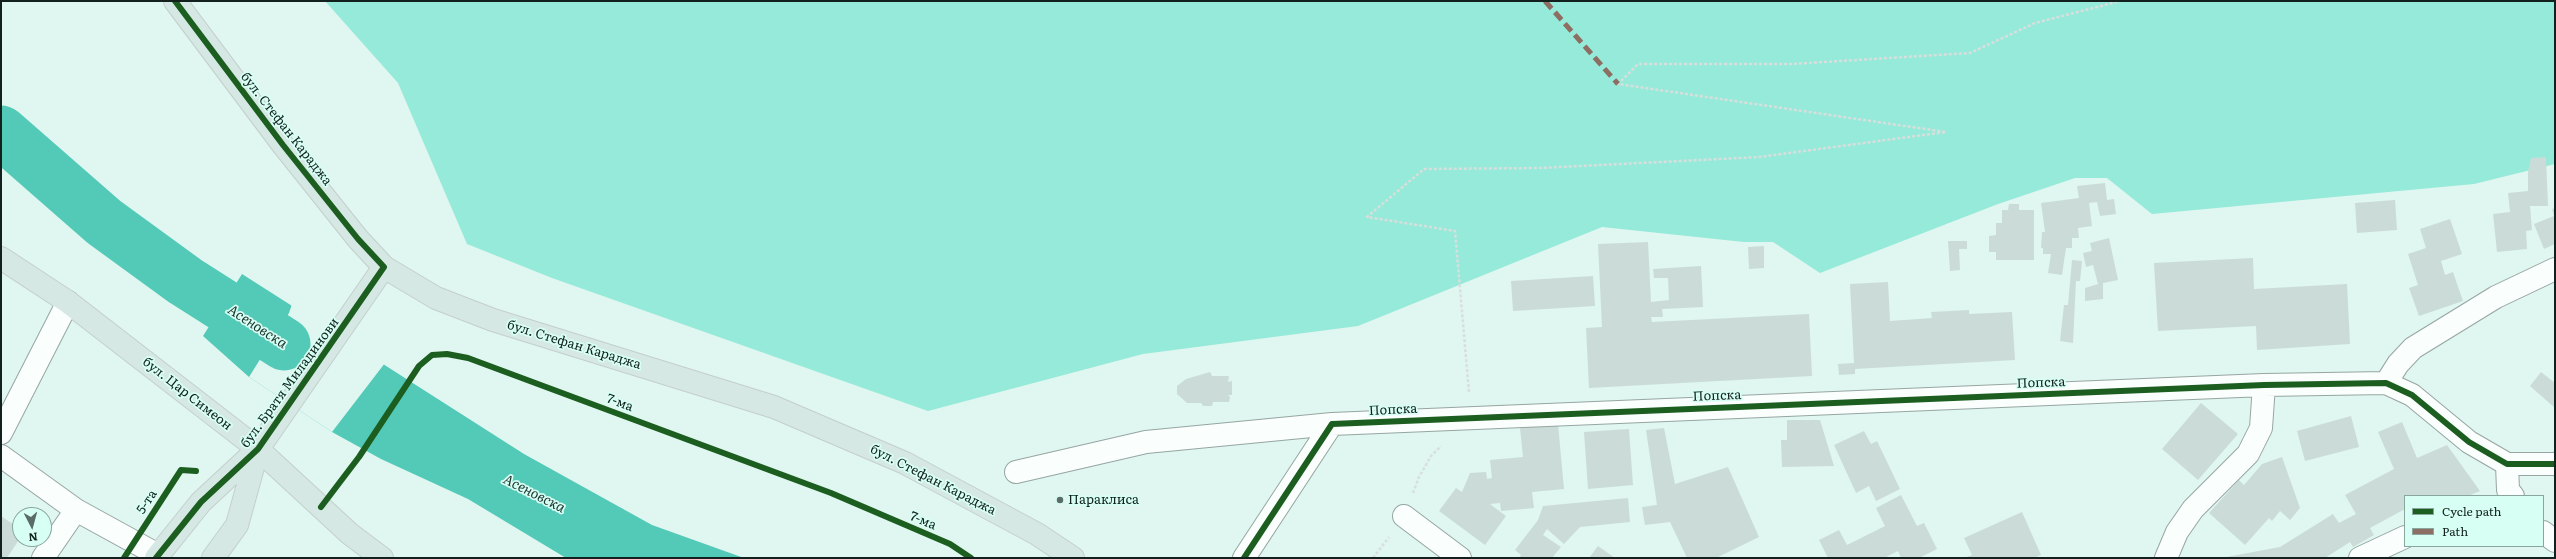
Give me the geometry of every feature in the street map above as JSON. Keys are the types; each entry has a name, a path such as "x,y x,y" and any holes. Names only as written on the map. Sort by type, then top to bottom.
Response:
{"main road":[{"name":"бул. Стефан Караджа","path":"175,1 283,145 358,239 384,267 436,298 493,320 774,407 905,463 1037,534 1073,558"},
{"name":"бул. Цар Симеон","path":"1,258 68,302 258,449 350,534 382,558"},
{"name":"бул. Братя Миладинови","path":"157,557 201,502 258,449 384,267"},
{"name":"бул. Братя Миладинови","path":"213,558 237,525 258,449"}],"street":[{"path":"2555,269 2496,297 2413,348 2398,364 2386,383 2412,394 2469,442 2507,464 2555,464"},
{"path":"1,433 68,302"},
{"name":"Попска","path":"1016,472 1146,442 1332,424 2264,385 2386,383"},
{"path":"2166,558 2176,532 2193,509 2248,454 2261,428 2264,385"},
{"path":"1251,555 1332,424"},
{"path":"1,456 76,510 157,557"},
{"path":"2504,494 2507,464"},
{"path":"43,558 76,510"},
{"path":"1404,516 1460,558"},
{"path":"2544,533 2555,541"},
{"path":"2360,558 2404,537"}],"path":[{"path":"1471,417 1455,231 1367,217 1424,169 1541,168 1759,157 1946,132 1618,84 1638,64 1791,64 1970,53 2035,23 2120,1"},
{"path":"1404,516 1418,477 1431,456 1442,445"}],"shaded area":[{"path":"325,1 2555,1 2555,164 2474,184 2152,214 2107,178 2075,178 1998,204 1820,273 1773,242 1744,242 1602,227 1358,326 1143,354 928,411 552,278 467,244 398,83"}],"water":[{"path":"242,274 524,454 652,525 744,558 566,558 468,499 381,459 332,432 249,377 203,336"}],"pier":[{"path":"292,304 385,363 332,432 249,377 289,313"}],"building":[{"path":"2546,157 2548,206 2530,206 2532,230 2526,231 2527,249 2497,252 2493,214 2510,212 2508,193 2528,191 2528,172 2531,158"},
{"path":"2105,183 2107,200 2114,199 2116,214 2100,216 2097,202 2089,203 2092,226 2078,228 2079,238 2072,238 2072,248 2066,248 2062,275 2048,273 2051,254 2043,254 2043,248 2041,248 2042,232 2045,232 2041,203 2079,198 2077,186"},
{"path":"2395,200 2397,230 2357,233 2355,203"},
{"path":"2009,204 2019,204 2019,210 2034,210 2034,260 1996,260 1996,252 1989,252 1989,236 1996,235 1996,223 2002,223 2002,210 2008,210"},
{"path":"2555,208 2555,244 2544,249 2534,224 2554,216 2552,209"},
{"path":"2450,219 2462,254 2441,261 2445,275 2453,272 2463,301 2419,316 2409,288 2418,285 2408,254 2426,248 2420,229"},
{"path":"2109,238 2118,280 2103,283 2103,299 2085,301 2085,288 2098,284 2093,265 2086,267 2083,253 2092,251 2090,243"},
{"path":"1948,241 1967,241 1967,249 1959,249 1960,270 1950,271"},
{"path":"1648,242 1651,302 1669,300 1668,278 1654,278 1653,269 1701,266 1703,307 1662,309 1663,317 1651,317 1652,322 1809,314 1812,376 1589,388 1586,328 1602,327 1598,244"},
{"path":"1764,246 1764,268 1749,269 1748,247"},
{"path":"2253,258 2254,289 2347,284 2350,344 2257,350 2256,326 2158,331 2154,263"},
{"path":"2072,260 2082,261 2080,281 2076,281 2073,343 2060,341 2064,305 2068,305"},
{"path":"1593,276 1595,306 1513,311 1511,281"},
{"path":"1888,282 1890,321 1932,318 1931,312 1969,310 1969,314 2012,312 2015,360 1855,369 1855,374 1839,375 1838,364 1854,363 1850,284"},
{"path":"1210,372 1212,376 1229,376 1228,382 1232,381 1232,395 1228,395 1230,397 1229,402 1213,402 1212,406 1203,406 1201,403 1187,403 1177,394 1177,386 1186,379"},
{"path":"2541,372 2555,383 2555,408 2530,386"},
{"path":"2201,403 2238,434 2198,480 2162,449"},
{"path":"2351,416 2359,447 2305,461 2297,431"},
{"path":"1787,420 1820,420 1834,466 1782,467 1781,440 1787,440"},
{"path":"2402,422 2417,458 2447,445 2480,491 2470,495 2404,495 2404,510 2370,528 2374,535 2353,547 2350,542 2325,558 2221,558 2280,547 2333,514 2339,523 2356,514 2345,495 2394,469 2378,432"},
{"path":"1558,424 1564,489 1532,492 1534,508 1501,511 1500,503 1490,504 1506,516 1485,545 1439,511 1456,488 1462,492 1470,473 1486,472 1487,479 1492,478 1490,460 1523,457 1520,428"},
{"path":"1664,428 1675,484 1728,467 1759,537 1716,558 1687,558 1670,522 1645,525 1642,507 1657,505 1646,430"},
{"path":"1629,429 1633,485 1588,489 1584,432"},
{"path":"1864,431 1871,444 1877,441 1900,489 1876,501 1869,486 1856,493 1834,445"},
{"path":"2282,457 2300,508 2290,520 2280,511 2272,521 2269,518 2245,545 2209,513 2239,480 2244,485 2262,464"},
{"path":"1901,495 1917,526 1924,523 1937,549 1919,558 1901,558 1898,551 1884,558 1828,558 1819,540 1839,530 1847,545 1885,526 1876,508"},
{"path":"1628,498 1630,522 1580,527 1564,544 1547,529 1543,535 1561,547 1552,558 1519,558 1521,555 1515,550 1538,520 1543,506"},
{"path":"2022,512 2041,555 2034,558 1964,558 1972,555 1964,538"},
{"path":"1,516 12,524 12,547 14,547 7,558 1,558"},
{"path":"1598,546 1615,558 1589,558"}],"waterway":[{"name":"Асеновска","path":"1,132 104,222 185,281 284,344"}],"marked path":[{"path":"1545,1 1618,84"}],"cycle path":[{"path":"156,558 201,502 258,449 384,267 358,239 283,145 175,1"},
{"name":"7-ма","path":"321,507 359,457 419,366 432,355 447,354 468,358 831,493 950,544 971,558"},
{"path":"1244,558 1332,424 2264,385 2386,383 2412,395 2469,442 2507,464 2555,464"},
{"name":"5-та","path":"124,558 181,470 196,471"}],"place":[{"name":"Параклиса","path":"1060,500"}]}
